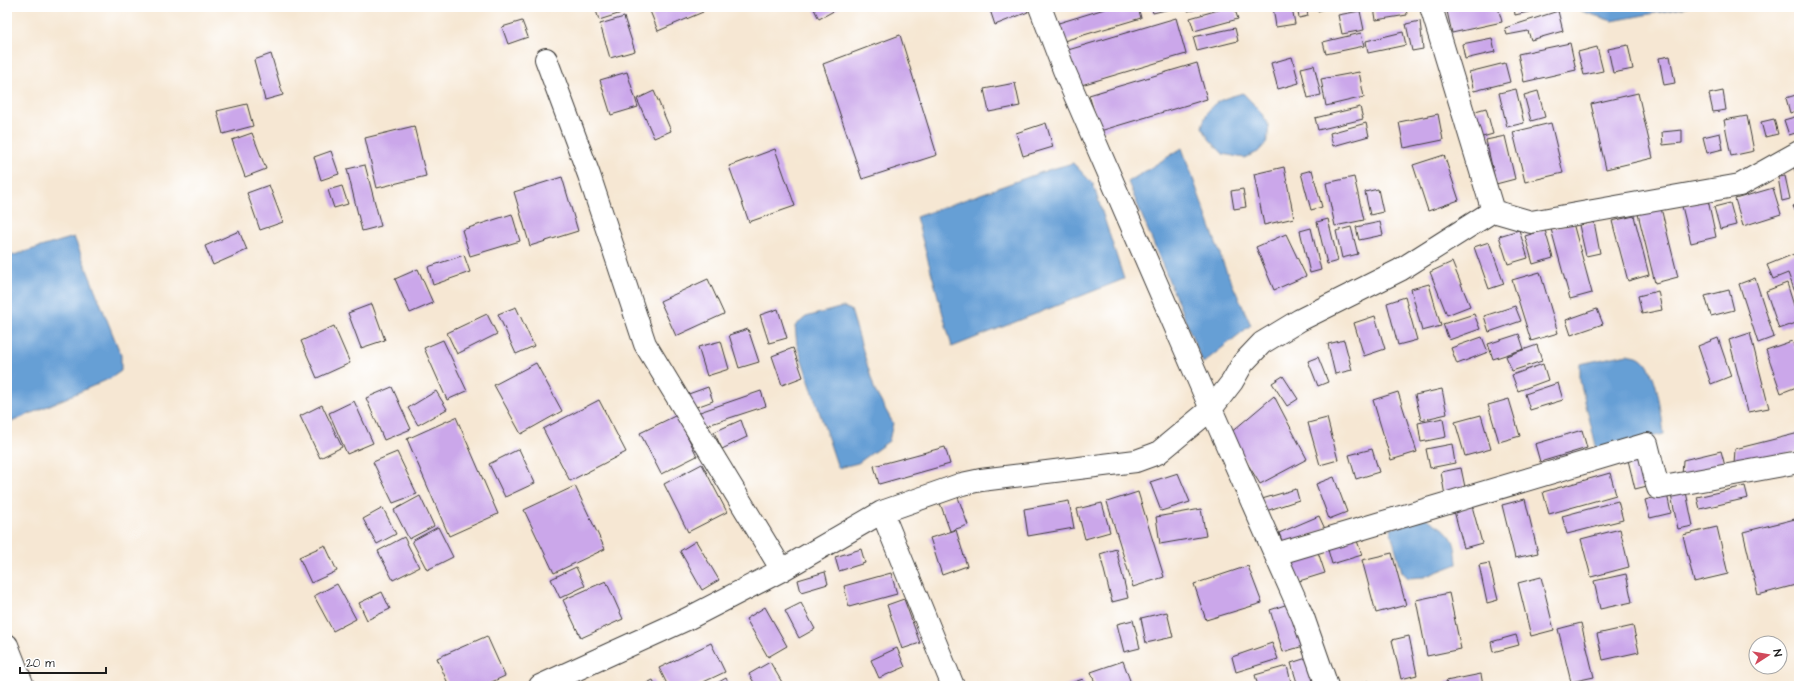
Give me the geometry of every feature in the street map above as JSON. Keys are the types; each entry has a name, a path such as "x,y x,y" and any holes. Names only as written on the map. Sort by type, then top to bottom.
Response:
{"street":[{"path":"1040,7 1064,70 1303,617 1327,686"},
{"path":"1431,7 1493,211"},
{"path":"546,59 589,175 645,344 782,570"},
{"path":"540,686 687,619 782,570 882,512 962,484 981,480 1136,462 1158,453 1211,409 1232,382 1243,363 1262,343 1300,320 1400,270 1493,211 1531,222 1740,185 1799,152"},
{"path":"1276,554 1647,444 1658,488 1799,462"},
{"path":"882,512 953,686"},
{"path":"7,645 23,686"}],"water":[{"path":"1581,7 1688,7 1612,21 1581,11"},
{"path":"1243,93 1260,111 1269,126 1267,142 1258,152 1244,158 1223,154 1209,139 1202,127 1208,112 1216,103"},
{"path":"1182,148 1225,268 1251,325 1203,363 1128,182"},
{"path":"1073,163 1093,184 1124,279 952,347 916,217 1048,170"},
{"path":"74,237 121,355 121,371 111,378 7,424 7,257"},
{"path":"843,307 851,310 875,391 893,423 889,441 858,463 838,468 797,345 795,326 806,317"},
{"path":"1627,354 1639,357 1645,362 1650,370 1658,392 1664,434 1597,450 1580,381 1580,364"},
{"path":"1426,518 1446,532 1453,540 1457,564 1424,577 1408,578 1402,572 1390,529"}],"building":[{"path":"595,7 630,7 631,10 599,20"},
{"path":"659,7 701,7 703,12 658,31 650,11"},
{"path":"818,7 841,7 819,19 814,9"},
{"path":"989,7 1026,7 1028,12 995,25"},
{"path":"1111,7 1138,7 1141,18 1057,43 1052,25"},
{"path":"1151,7 1174,7 1174,8 1153,13"},
{"path":"1187,7 1203,7 1203,8 1188,11"},
{"path":"1229,7 1234,7 1238,19 1194,31 1190,18"},
{"path":"1273,7 1292,7 1295,24 1276,27"},
{"path":"1297,7 1306,7 1308,16 1299,18"},
{"path":"1317,7 1331,7 1318,11"},
{"path":"1374,7 1406,7 1407,15 1376,20"},
{"path":"1446,7 1498,7 1502,22 1452,33"},
{"path":"1514,7 1546,7 1546,8 1515,15"},
{"path":"1360,11 1364,30 1342,34 1338,15"},
{"path":"1558,11 1563,31 1531,40 1528,31 1507,35 1505,28"},
{"path":"624,17 635,51 610,58 600,24"},
{"path":"1176,18 1186,54 1078,86 1068,50"},
{"path":"522,21 528,37 508,44 502,27"},
{"path":"1420,21 1423,49 1412,51 1406,24"},
{"path":"1235,28 1238,41 1197,51 1193,37"},
{"path":"1403,32 1406,45 1368,53 1366,41"},
{"path":"1361,33 1364,46 1326,54 1323,42"},
{"path":"900,35 937,155 862,179 823,64"},
{"path":"1492,38 1495,52 1465,59 1462,44"},
{"path":"1570,43 1576,70 1524,82 1518,54"},
{"path":"1628,45 1633,69 1613,73 1608,49"},
{"path":"1597,47 1603,71 1584,75 1578,52"},
{"path":"271,54 283,95 265,100 254,60"},
{"path":"1670,56 1675,83 1664,85 1659,58"},
{"path":"1292,57 1299,83 1278,89 1271,63"},
{"path":"1197,63 1207,99 1100,131 1089,95"},
{"path":"1505,63 1510,82 1474,91 1469,72"},
{"path":"1314,65 1321,95 1308,98 1301,68"},
{"path":"627,72 638,107 611,115 600,80"},
{"path":"1359,72 1364,97 1326,106 1321,79"},
{"path":"1015,83 1020,106 989,112 984,89"},
{"path":"1516,89 1524,123 1507,127 1499,93"},
{"path":"654,91 671,131 654,138 637,99"},
{"path":"1538,91 1545,117 1531,121 1524,95"},
{"path":"1723,91 1726,110 1713,112 1709,94"},
{"path":"1638,93 1653,158 1606,169 1591,104"},
{"path":"1799,94 1799,110 1790,113 1786,98"},
{"path":"247,104 253,126 223,134 217,111"},
{"path":"1360,107 1363,119 1318,130 1315,118"},
{"path":"1486,108 1493,134 1479,138 1472,112"},
{"path":"1438,114 1443,140 1404,148 1399,122"},
{"path":"1747,116 1754,151 1731,156 1724,120"},
{"path":"1798,116 1799,132 1789,135 1784,120"},
{"path":"1774,119 1778,134 1765,137 1761,122"},
{"path":"1046,123 1053,147 1023,156 1016,133"},
{"path":"1366,123 1369,136 1333,146 1330,133"},
{"path":"1551,123 1563,173 1525,182 1513,132"},
{"path":"414,126 426,176 377,188 365,138"},
{"path":"1682,130 1682,143 1663,145 1662,132"},
{"path":"252,133 266,169 245,177 232,140"},
{"path":"1720,133 1723,149 1707,153 1703,137"},
{"path":"1505,136 1515,179 1496,184 1486,140"},
{"path":"775,149 795,206 749,222 729,166"},
{"path":"331,151 339,174 321,180 314,157"},
{"path":"1444,155 1459,200 1428,211 1413,165"},
{"path":"1799,161 1799,185 1793,163"},
{"path":"365,165 381,226 362,231 347,169"},
{"path":"1284,167 1294,218 1264,225 1254,174"},
{"path":"1312,170 1322,207 1311,210 1301,173"},
{"path":"1785,176 1790,199 1782,201 1778,177"},
{"path":"562,177 578,231 530,246 514,192"},
{"path":"1354,177 1364,220 1335,226 1326,183"},
{"path":"269,185 283,222 260,230 247,193"},
{"path":"342,186 348,204 334,208 328,190"},
{"path":"1773,188 1781,214 1743,226 1735,199"},
{"path":"1243,189 1246,207 1234,209 1231,191"},
{"path":"1378,189 1383,212 1370,215 1365,192"},
{"path":"1708,200 1716,237 1691,243 1682,206"},
{"path":"1730,203 1736,225 1720,229 1714,207"},
{"path":"1799,204 1799,219 1793,206"},
{"path":"1661,208 1678,277 1655,283 1638,214"},
{"path":"512,214 520,241 470,256 462,230"},
{"path":"1634,216 1649,275 1628,281 1612,221"},
{"path":"1328,219 1338,261 1327,264 1317,222"},
{"path":"1380,222 1383,235 1359,240 1356,227"},
{"path":"1594,222 1600,253 1586,256 1579,225"},
{"path":"1573,223 1592,293 1570,299 1551,229"},
{"path":"1351,227 1358,254 1342,258 1336,231"},
{"path":"1311,228 1321,270 1310,273 1300,231"},
{"path":"1519,230 1528,258 1508,264 1499,236"},
{"path":"1545,230 1553,258 1533,264 1525,236"},
{"path":"239,231 247,250 213,265 205,246"},
{"path":"1286,234 1306,276 1274,290 1256,247"},
{"path":"1489,242 1504,284 1489,289 1474,247"},
{"path":"1799,252 1799,303 1788,273 1773,279 1767,265"},
{"path":"464,255 470,272 433,285 428,267"},
{"path":"1452,262 1470,306 1447,315 1430,272"},
{"path":"418,269 433,303 410,313 395,279"},
{"path":"1540,272 1558,333 1531,341 1512,280"},
{"path":"1755,278 1774,337 1758,343 1739,284"},
{"path":"708,279 724,314 676,336 660,301"},
{"path":"1787,283 1799,322 1779,329 1766,291"},
{"path":"1429,284 1441,326 1422,331 1411,289"},
{"path":"1729,290 1734,310 1711,316 1705,296"},
{"path":"1658,291 1662,310 1642,314 1638,296"},
{"path":"1405,297 1417,340 1398,345 1387,303"},
{"path":"372,304 385,340 361,348 348,313"},
{"path":"1515,306 1521,321 1489,332 1484,316"},
{"path":"516,307 534,346 516,354 498,314"},
{"path":"778,309 787,338 769,343 760,315"},
{"path":"1597,309 1603,324 1571,335 1566,320"},
{"path":"487,314 497,334 457,354 447,333"},
{"path":"1474,314 1480,329 1449,340 1443,324"},
{"path":"1375,316 1385,349 1364,356 1354,323"},
{"path":"334,326 350,363 317,378 301,341"},
{"path":"748,329 759,362 739,368 729,335"},
{"path":"1750,333 1769,408 1748,412 1729,340"},
{"path":"1519,334 1524,349 1493,359 1488,344"},
{"path":"1482,337 1488,352 1457,364 1451,348"},
{"path":"1718,338 1731,376 1711,384 1698,346"},
{"path":"443,340 467,391 447,400 424,348"},
{"path":"1344,340 1352,370 1335,374 1328,344"},
{"path":"721,341 729,369 707,376 698,347"},
{"path":"1792,341 1799,359 1799,386 1781,393 1766,350"},
{"path":"1537,345 1542,361 1512,371 1506,356"},
{"path":"793,348 803,377 782,385 772,356"},
{"path":"1318,357 1328,382 1318,386 1308,361"},
{"path":"536,363 562,411 521,434 494,385"},
{"path":"1543,364 1548,380 1518,391 1512,375"},
{"path":"1283,376 1298,399 1287,406 1272,383"},
{"path":"1558,383 1563,400 1530,410 1525,394"},
{"path":"392,387 411,429 384,440 366,398"},
{"path":"708,387 713,401 688,410 683,396"},
{"path":"1442,389 1447,414 1421,420 1415,395"},
{"path":"436,391 447,409 418,425 408,408"},
{"path":"761,391 766,406 699,428 694,414"},
{"path":"1398,392 1417,452 1391,460 1373,400"},
{"path":"1274,396 1307,459 1260,484 1229,434"},
{"path":"1509,399 1520,436 1499,442 1488,405"},
{"path":"599,400 626,452 570,481 543,429"},
{"path":"354,401 373,443 347,454 329,413"},
{"path":"322,405 342,447 320,458 300,416"},
{"path":"677,415 697,456 661,474 640,433"},
{"path":"1481,415 1491,449 1465,456 1455,422"},
{"path":"456,417 498,514 449,536 407,439"},
{"path":"1327,418 1338,460 1320,465 1308,423"},
{"path":"1443,418 1446,437 1421,442 1418,423"},
{"path":"741,420 747,437 722,449 714,432"},
{"path":"1582,430 1587,448 1540,462 1535,444"},
{"path":"1799,433 1799,451 1734,465 1735,449"},
{"path":"1452,444 1455,463 1430,468 1426,449"},
{"path":"945,447 950,464 879,484 874,466"},
{"path":"519,449 535,483 505,497 489,464"},
{"path":"1372,449 1379,472 1356,479 1349,455"},
{"path":"1721,451 1725,466 1682,477 1683,460"},
{"path":"397,452 417,494 393,503 373,462"},
{"path":"1643,456 1651,485 1635,489 1628,460"},
{"path":"702,464 727,512 688,532 664,484"},
{"path":"1461,468 1466,492 1445,496 1441,472"},
{"path":"1178,473 1190,502 1161,511 1150,482"},
{"path":"1610,473 1616,495 1549,514 1543,492"},
{"path":"1334,477 1347,512 1329,519 1316,484"},
{"path":"575,486 605,549 554,573 524,510"},
{"path":"1745,486 1748,498 1700,509 1697,497"},
{"path":"1685,487 1693,526 1678,529 1670,490"},
{"path":"1296,489 1299,500 1266,511 1262,499"},
{"path":"1138,492 1164,577 1133,587 1107,502"},
{"path":"1667,494 1671,513 1650,518 1645,500"},
{"path":"420,496 434,526 409,539 394,510"},
{"path":"958,497 968,525 950,531 940,503"},
{"path":"1525,499 1538,553 1515,558 1502,505"},
{"path":"1069,501 1074,528 1028,536 1024,509"},
{"path":"1618,501 1623,520 1567,534 1562,516"},
{"path":"1102,503 1110,532 1085,539 1077,509"},
{"path":"1472,506 1482,543 1464,548 1454,511"},
{"path":"383,508 396,534 377,544 363,519"},
{"path":"1201,509 1206,536 1160,544 1156,517"},
{"path":"1319,516 1325,529 1284,546 1279,533"},
{"path":"1799,518 1799,584 1758,595 1743,532"},
{"path":"438,527 453,557 427,570 412,541"},
{"path":"1717,527 1728,574 1694,582 1683,535"},
{"path":"1620,529 1629,567 1591,577 1581,539"},
{"path":"956,530 967,566 942,575 930,538"},
{"path":"1355,535 1362,555 1332,564 1326,543"},
{"path":"404,537 419,567 393,580 378,551"},
{"path":"696,541 719,580 702,590 680,551"},
{"path":"325,545 337,571 311,583 299,557"},
{"path":"861,549 865,563 839,571 835,557"},
{"path":"1116,549 1128,598 1112,602 1100,554"},
{"path":"1318,552 1325,573 1296,582 1290,561"},
{"path":"1392,553 1406,605 1376,613 1362,560"},
{"path":"1489,563 1498,600 1487,603 1479,565"},
{"path":"1248,566 1262,603 1206,620 1194,584"},
{"path":"576,567 585,586 560,598 551,579"},
{"path":"825,572 828,584 801,592 798,580"},
{"path":"891,573 897,594 849,607 844,586"},
{"path":"1626,574 1632,602 1600,609 1594,581"},
{"path":"1541,577 1554,630 1531,636 1518,583"},
{"path":"606,581 623,619 581,638 563,600"},
{"path":"337,584 356,619 333,631 314,596"},
{"path":"382,592 390,609 367,620 359,603"},
{"path":"1449,593 1461,649 1427,656 1416,600"},
{"path":"904,599 920,643 902,649 887,605"},
{"path":"1294,602 1307,645 1283,652 1270,610"},
{"path":"801,603 815,629 799,638 785,611"},
{"path":"765,607 787,646 768,657 746,619"},
{"path":"1167,612 1173,637 1146,643 1141,618"},
{"path":"1133,620 1140,648 1124,652 1117,624"},
{"path":"1581,623 1594,677 1571,682 1558,629"},
{"path":"1633,626 1639,652 1603,660 1597,634"},
{"path":"1516,635 1519,645 1493,652 1491,642"},
{"path":"487,636 505,676 483,686 449,686 437,658"},
{"path":"1409,636 1417,675 1401,679 1392,640"},
{"path":"711,643 725,672 695,686 668,686 659,668"},
{"path":"1272,643 1278,659 1236,672 1232,657"},
{"path":"897,648 905,667 879,678 871,660"},
{"path":"1313,656 1321,684 1298,686 1291,663"},
{"path":"1123,661 1132,686 1096,686 1091,672"},
{"path":"770,662 783,684 779,686 756,686 749,674"},
{"path":"1287,666 1292,686 1258,686 1255,675"},
{"path":"1481,674 1483,686 1447,686 1446,681"},
{"path":"726,678 730,686 712,686"},
{"path":"1083,679 1085,686 1063,686"},
{"path":"653,680 656,686 641,686"},
{"path":"1368,681 1370,686 1352,686"}]}
